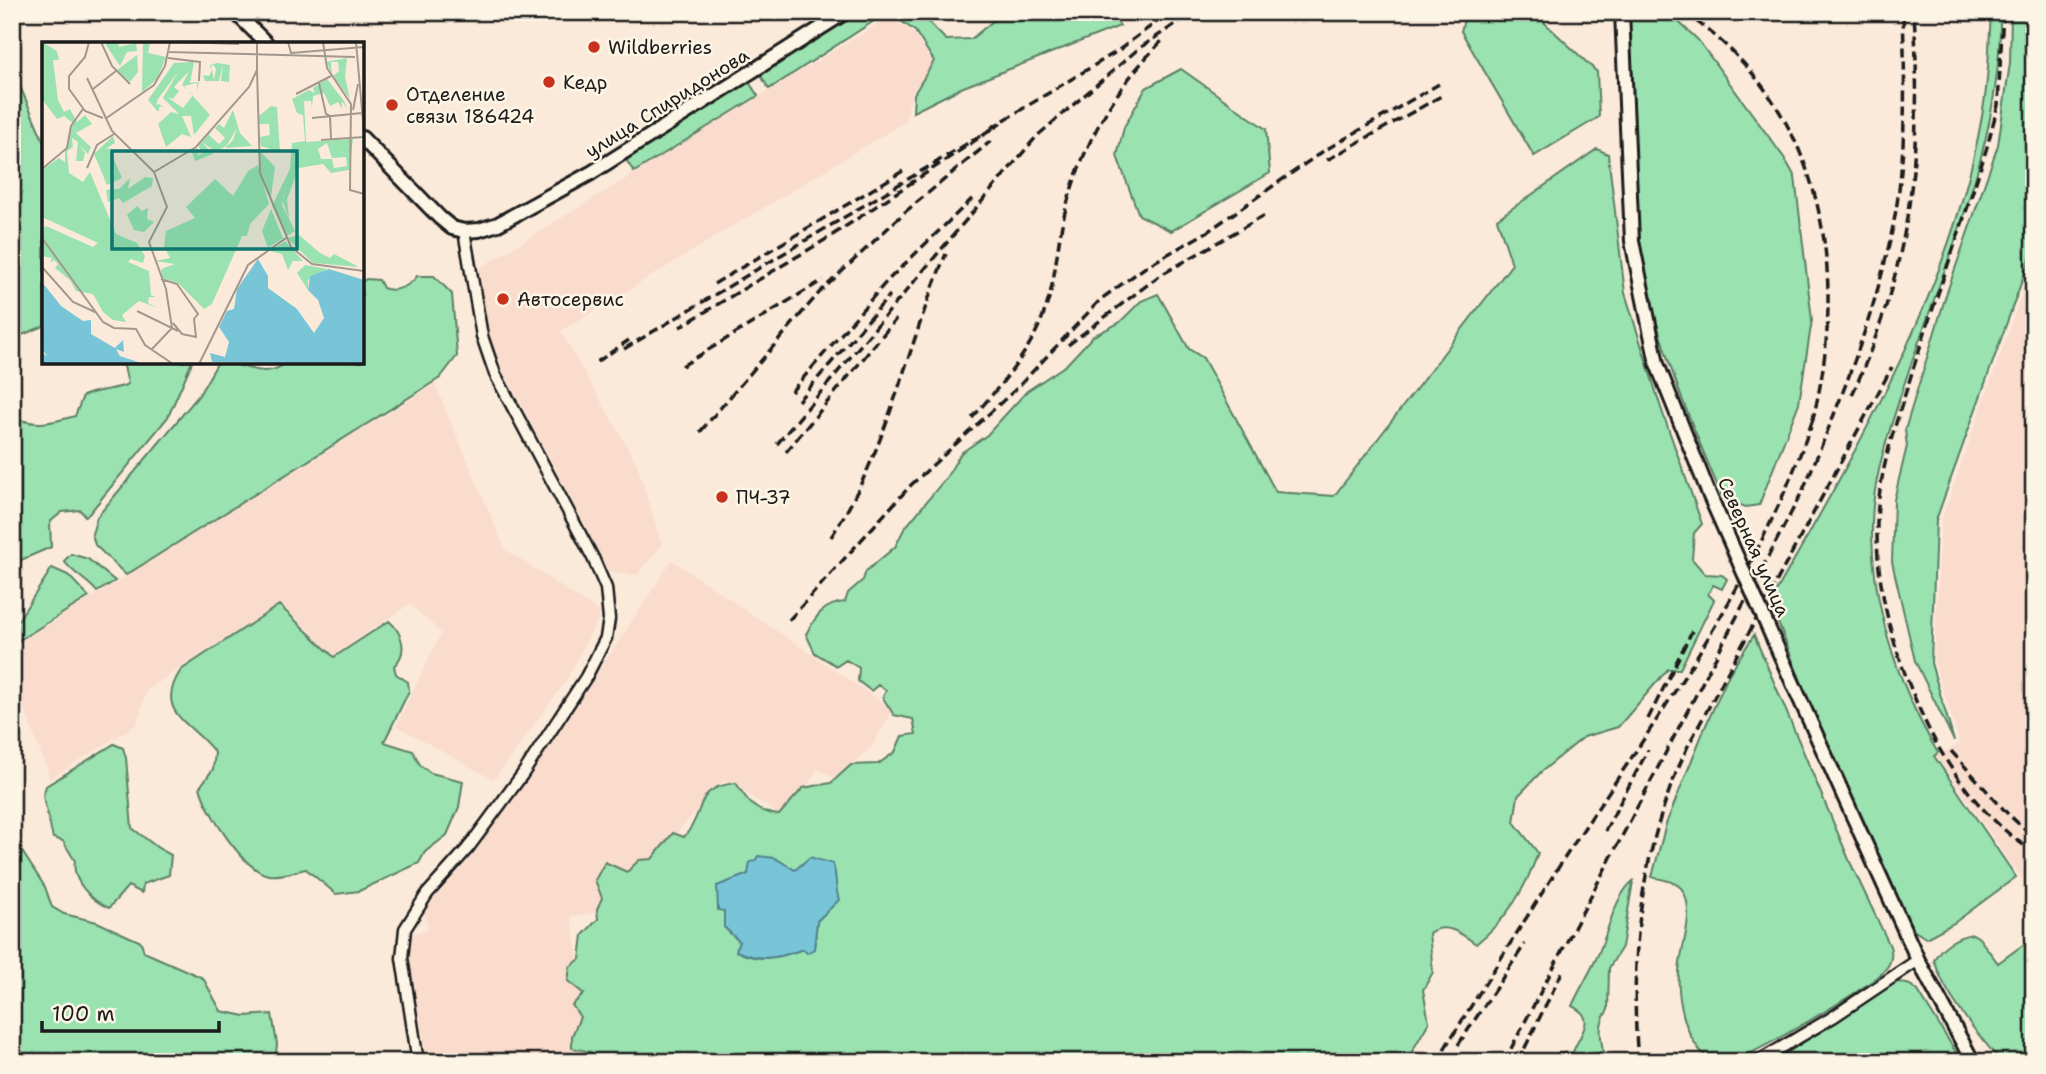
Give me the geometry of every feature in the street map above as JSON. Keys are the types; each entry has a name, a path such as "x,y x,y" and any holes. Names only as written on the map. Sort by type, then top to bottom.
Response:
{"street":[{"path":"235,12 265,42"},
{"name":"улица Спиридонова","path":"464,231 480,230 498,224 592,173 846,12"},
{"name":"Северная улица","path":"1622,12 1632,241 1657,364 1709,494 1799,697 1919,960 1973,1062"},
{"path":"364,140 440,218 452,228 464,231 482,335 495,374 593,558 606,588 609,619 606,638 557,723 468,848 427,894 405,929 402,958 418,1062"},
{"path":"1757,1062 1833,1017 1919,960"}],"shaded area":[{"path":"889,17 913,32 933,62 912,93 905,122 561,331 637,464 662,545 637,575 609,572 491,347 481,308 478,269"},
{"path":"2034,259 2034,896 1936,756 1960,744 1934,662 1941,521"},
{"path":"435,384 505,549 601,613 566,681 494,780 396,726 441,633 410,604 334,655 280,603 147,690 136,725 50,779 12,675 12,647"},
{"path":"672,560 894,710 870,749 834,778 818,769 786,819 725,780 605,911 571,917 596,1062 428,1062 408,957 409,934 428,930 424,910 472,856 530,775"}],"green space":[{"path":"856,12 880,12 883,15 769,89 760,74"},
{"path":"919,12 946,40 971,39 1004,12 1111,12 1120,26 961,88 913,112 914,94 934,61 915,31 891,14"},
{"path":"1466,12 1533,12 1597,72 1599,117 1534,156 1461,31"},
{"path":"1626,12 1668,12 1698,40 1785,159 1795,177 1812,320 1799,403 1759,505 1746,507 1723,499 1662,342 1641,254 1633,186"},
{"path":"1991,12 2000,12 1998,62 1981,159 1882,457 1872,522 1876,583 1882,613 1889,642 1910,699 1938,753 1934,756 2016,877 1954,923 1926,938 1913,930 1805,700 1806,694 1770,602 1870,421 1929,294 1953,229 1972,163 1985,97"},
{"path":"2011,12 2034,12 2034,247 1936,520 1931,663 1954,741 1915,661 1892,562 1894,500 1907,446 1905,430 1946,295 1998,145 2010,63"},
{"path":"12,68 42,137 42,327 12,339"},
{"path":"1181,69 1266,129 1270,173 1171,231 1139,215 1117,156 1124,127 1146,88"},
{"path":"747,79 758,96 634,172 623,155"},
{"path":"1597,149 1608,154 1625,293 1661,408 1702,524 1694,533 1692,559 1705,574 1722,575 1727,579 1722,589 1713,585 1708,594 1714,600 1680,669 1668,669 1618,727 1584,737 1541,772 1518,796 1514,822 1538,853 1533,867 1506,914 1476,944 1448,929 1442,928 1429,933 1433,972 1423,990 1429,1022 1406,1062 590,1062 591,1052 572,1048 572,1036 580,1017 572,1005 584,994 568,981 570,967 580,959 583,935 598,919 597,909 602,898 595,880 605,862 627,872 639,860 652,859 673,833 684,837 706,795 712,790 736,783 753,806 779,815 803,788 831,783 851,765 878,764 895,752 902,736 916,734 913,719 894,715 883,698 886,690 878,685 871,691 858,681 859,668 846,660 837,666 815,653 806,634 821,612 831,605 845,602 848,593 863,580 866,571 895,547 904,529 946,478 961,453 987,435 1027,391 1066,365 1093,336 1119,323 1141,301 1158,294 1189,349 1203,358 1276,492 1334,496 1512,264 1497,219","holes":["775,858 838,900 817,921 814,949 803,949 768,958 749,956 737,951 739,941 724,927 729,883 748,874 755,861"]},
{"path":"417,276 434,276 452,294 457,356 440,378 126,575 95,545 92,534 97,517 199,395 217,364 231,364 261,371 284,364 364,364 364,280 379,280 383,288 393,290 411,283"},
{"path":"123,364 191,364 168,417 89,514 85,516 80,510 62,512 50,522 51,547 12,564 12,405 15,418 38,423 52,422 75,416 83,396 128,384"},
{"path":"71,554 88,559 115,581 97,592 64,561"},
{"path":"52,568 68,575 89,597 13,644 15,625"},
{"path":"279,605 334,657 389,621 402,642 401,655 394,666 396,674 408,682 409,691 384,742 413,751 420,765 431,773 463,781 459,807 447,835 425,852 419,863 359,891 336,894 306,869 269,875 248,863 217,824 200,787 213,769 215,753 173,707 173,685 181,670"},
{"path":"1754,635 1850,862 1890,946 1891,956 1885,970 1875,979 1835,1006 1740,1058 1723,1062 1707,1057 1699,1050 1688,1029 1681,1006 1679,972 1688,912 1684,893 1675,883 1652,877 1666,824 1706,725 1729,674"},
{"path":"114,744 123,748 126,758 132,828 171,855 169,875 143,884 142,893 128,886 109,908 96,901 84,889 76,876 75,861 63,841 53,838 43,796 46,786"},
{"path":"12,836 45,887 52,907 64,914 97,922 141,942 144,952 203,978 221,1011 245,1016 272,1014 277,1044 275,1062 12,1062"},
{"path":"1633,881 1622,947 1609,968 1608,1010 1601,1029 1603,1051 1578,1061 1560,1059 1554,1055 1573,1052 1583,1032 1586,1021 1584,1016 1572,1006 1599,952 1620,897"},
{"path":"1973,934 1998,963 2034,937 2034,1062 2001,1062 1962,1013 1939,973 1934,960 1941,950 1955,939"},
{"path":"1899,982 1918,991 1962,1062 1774,1062 1891,983"}],"water":[{"path":"758,856 775,858 795,870 810,857 833,864 839,900 817,921 814,949 807,953 803,949 786,955 762,958 736,951 739,941 724,927 724,911 718,910 717,886 748,874 750,862 755,861"}],"railway":[{"path":"991,128 1116,52 1170,12"},
{"path":"777,444 1037,136 1137,50 1193,12"},
{"path":"1683,12 1731,50 1769,95 1797,145 1815,198 1826,255 1828,313 1822,372 1810,430"},
{"path":"1504,1062 1803,490 1843,391 1867,324 1894,221 1904,117 1903,12"},
{"path":"1852,395 1888,299 1909,208 1916,115 1914,12"},
{"path":"2003,12 1998,105 1978,176 1888,450 1880,487 1877,548 1883,595 1894,641 1929,729 1952,769 1981,807 2015,839 2034,852"},
{"path":"972,418 1013,369 1038,328 1051,292 1069,199 1098,126 1127,81 1162,41"},
{"path":"789,620 911,485 1017,388 1101,299 1147,266 1207,232 1322,152 1439,84"},
{"path":"1327,160 1443,95"},
{"path":"624,349 1000,124 828,238 680,327"},
{"path":"700,432 819,293 905,212 991,141"},
{"path":"714,284 903,171"},
{"path":"791,392 887,281 974,197"},
{"path":"1068,345 1159,276 1267,214"},
{"path":"831,537 851,504 882,434 946,254"},
{"path":"682,366 823,280"},
{"path":"798,401 890,295"},
{"path":"786,452 896,319"},
{"path":"597,362 629,340"},
{"path":"1638,1062 1635,980 1642,898 1660,819 1673,780 1690,742 1892,367"},
{"path":"1436,1062 1548,883 1713,630 1767,529 1812,422"},
{"path":"1648,719 1692,631"},
{"path":"1605,831 1648,750"},
{"path":"1951,751 2006,812 2034,838"},
{"path":"1458,1045 1525,944"},
{"path":"1518,1062 1564,968"}],"place":[{"name":"Wildberries","path":"594,47"},
{"name":"Кедр","path":"549,82"},
{"name":"Отделение связи 186424","path":"392,105"},
{"name":"Автосервис","path":"503,299"},
{"name":"ПЧ-37","path":"722,497"}]}
